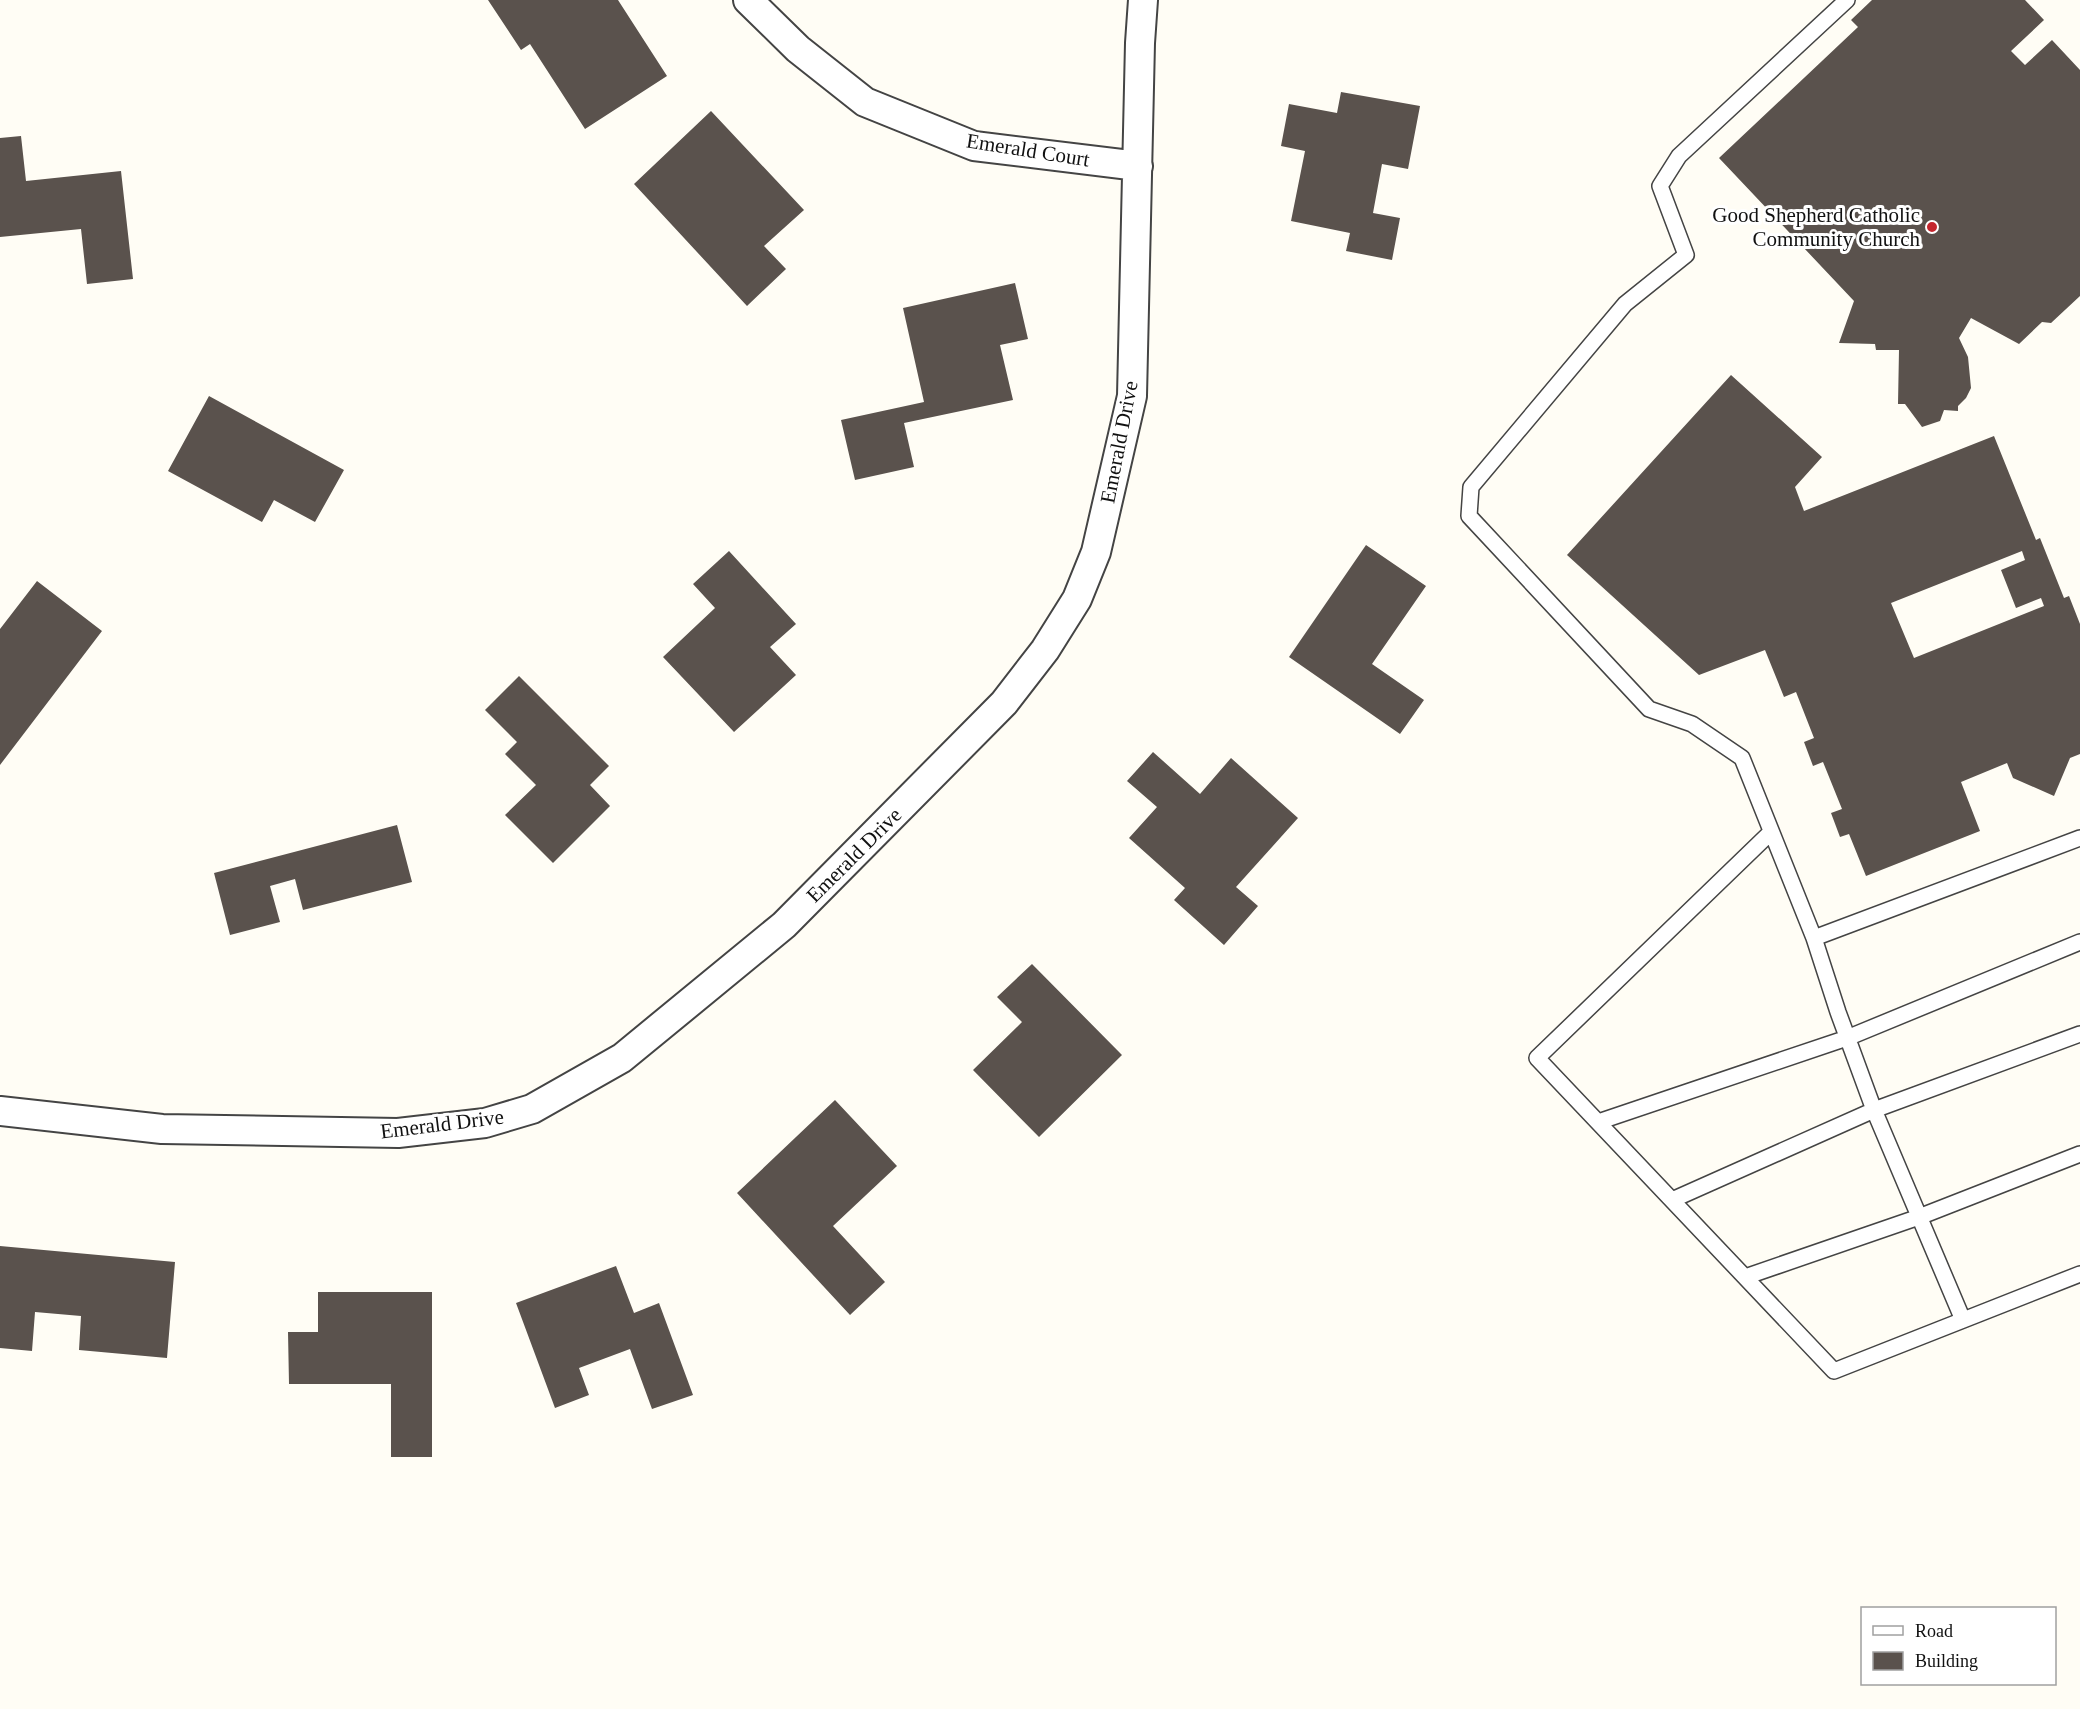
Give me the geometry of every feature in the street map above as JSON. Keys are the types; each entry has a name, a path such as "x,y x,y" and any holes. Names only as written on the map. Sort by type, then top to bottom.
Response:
{"street":[{"name":"Emerald Court","path":"748,0 798,49 865,102 974,146 1138,166"},
{"name":"Emerald Drive","path":"0,1111 162,1129 398,1133 485,1123 532,1109 622,1058 784,926 1004,703 1045,650 1077,599 1096,552 1132,396 1140,43 1143,0"}],"lane":[{"path":"1847,0 1679,156 1660,186 1686,255 1625,304 1471,487 1469,516 1649,709 1692,724 1742,758 1814,938 1874,1110 1963,1320"},
{"path":"1772,832 1537,1058 1834,1371 2080,1274"},
{"path":"1814,938 2080,838"},
{"path":"1598,1122 1847,1038 2080,942"},
{"path":"1672,1200 1874,1110 2080,1034"},
{"path":"1745,1277 1919,1217 2080,1154"}],"building":[{"path":"488,0 618,0 667,76 585,129 530,44 521,50"},
{"name":"Good Shepherd Catholic Community Church","path":"1872,0 2025,0 2044,20 2011,51 2025,65 2052,40 2080,70 2080,296 2051,323 2042,322 2019,344 1971,318 1959,338 1968,357 1971,388 1966,398 1958,406 1958,411 1944,410 1940,421 1922,427 1905,404 1898,404 1899,350 1876,350 1875,344 1839,343 1854,301 1719,158 1858,27 1851,20"},
{"path":"1341,92 1420,106 1408,169 1382,164 1373,213 1400,218 1392,260 1346,251 1350,233 1291,221 1305,151 1281,146 1289,104 1337,113"},
{"path":"711,111 804,210 764,246 786,269 747,306 634,184"},
{"path":"21,136 26,181 121,171 133,279 87,284 81,229 0,237 0,138"},
{"path":"1015,283 1028,339 1000,345 1013,400 904,423 914,467 855,480 841,420 924,402 903,308"},
{"path":"1731,375 1822,457 1795,487 1804,511 1994,436 2036,540 2040,538 2064,598 2069,596 2080,624 2080,754 2070,758 2054,796 2013,778 2007,763 1961,782 1980,831 1866,876 1849,834 1840,837 1831,813 1842,809 1823,762 1813,766 1804,742 1814,738 1796,692 1784,697 1765,650 1699,675 1567,555","holes":["2022,551 2025,560 2001,570 2016,608 2041,598 2044,606 1914,658 1891,603"]},
{"path":"209,396 344,470 315,522 274,500 262,522 168,471"},
{"path":"1366,545 1426,586 1372,664 1424,700 1400,734 1289,657"},
{"path":"729,551 796,624 770,647 796,675 734,732 663,657 715,608 693,584"},
{"path":"37,581 102,631 0,765 0,629"},
{"path":"519,676 609,766 590,785 610,806 553,863 505,815 536,785 505,754 517,742 485,710"},
{"path":"1153,752 1200,794 1231,758 1298,818 1236,887 1258,906 1224,945 1174,900 1185,888 1129,838 1157,807 1127,781"},
{"path":"397,825 412,882 303,910 295,879 270,886 280,922 230,935 214,873"},
{"path":"1032,964 1122,1055 1039,1137 973,1070 1022,1022 997,997"},
{"path":"835,1100 897,1166 833,1226 885,1282 850,1315 737,1193"},
{"path":"0,1246 175,1262 167,1358 79,1350 81,1316 35,1312 32,1351 0,1348"},
{"path":"616,1266 634,1313 659,1303 693,1395 652,1409 630,1349 579,1368 589,1395 555,1408 516,1303"},
{"path":"318,1292 432,1292 432,1457 391,1457 391,1384 289,1384 288,1332 318,1332"}],"place":[{"name":"Good Shepherd Catholic Community Church","path":"1932,227"}]}
